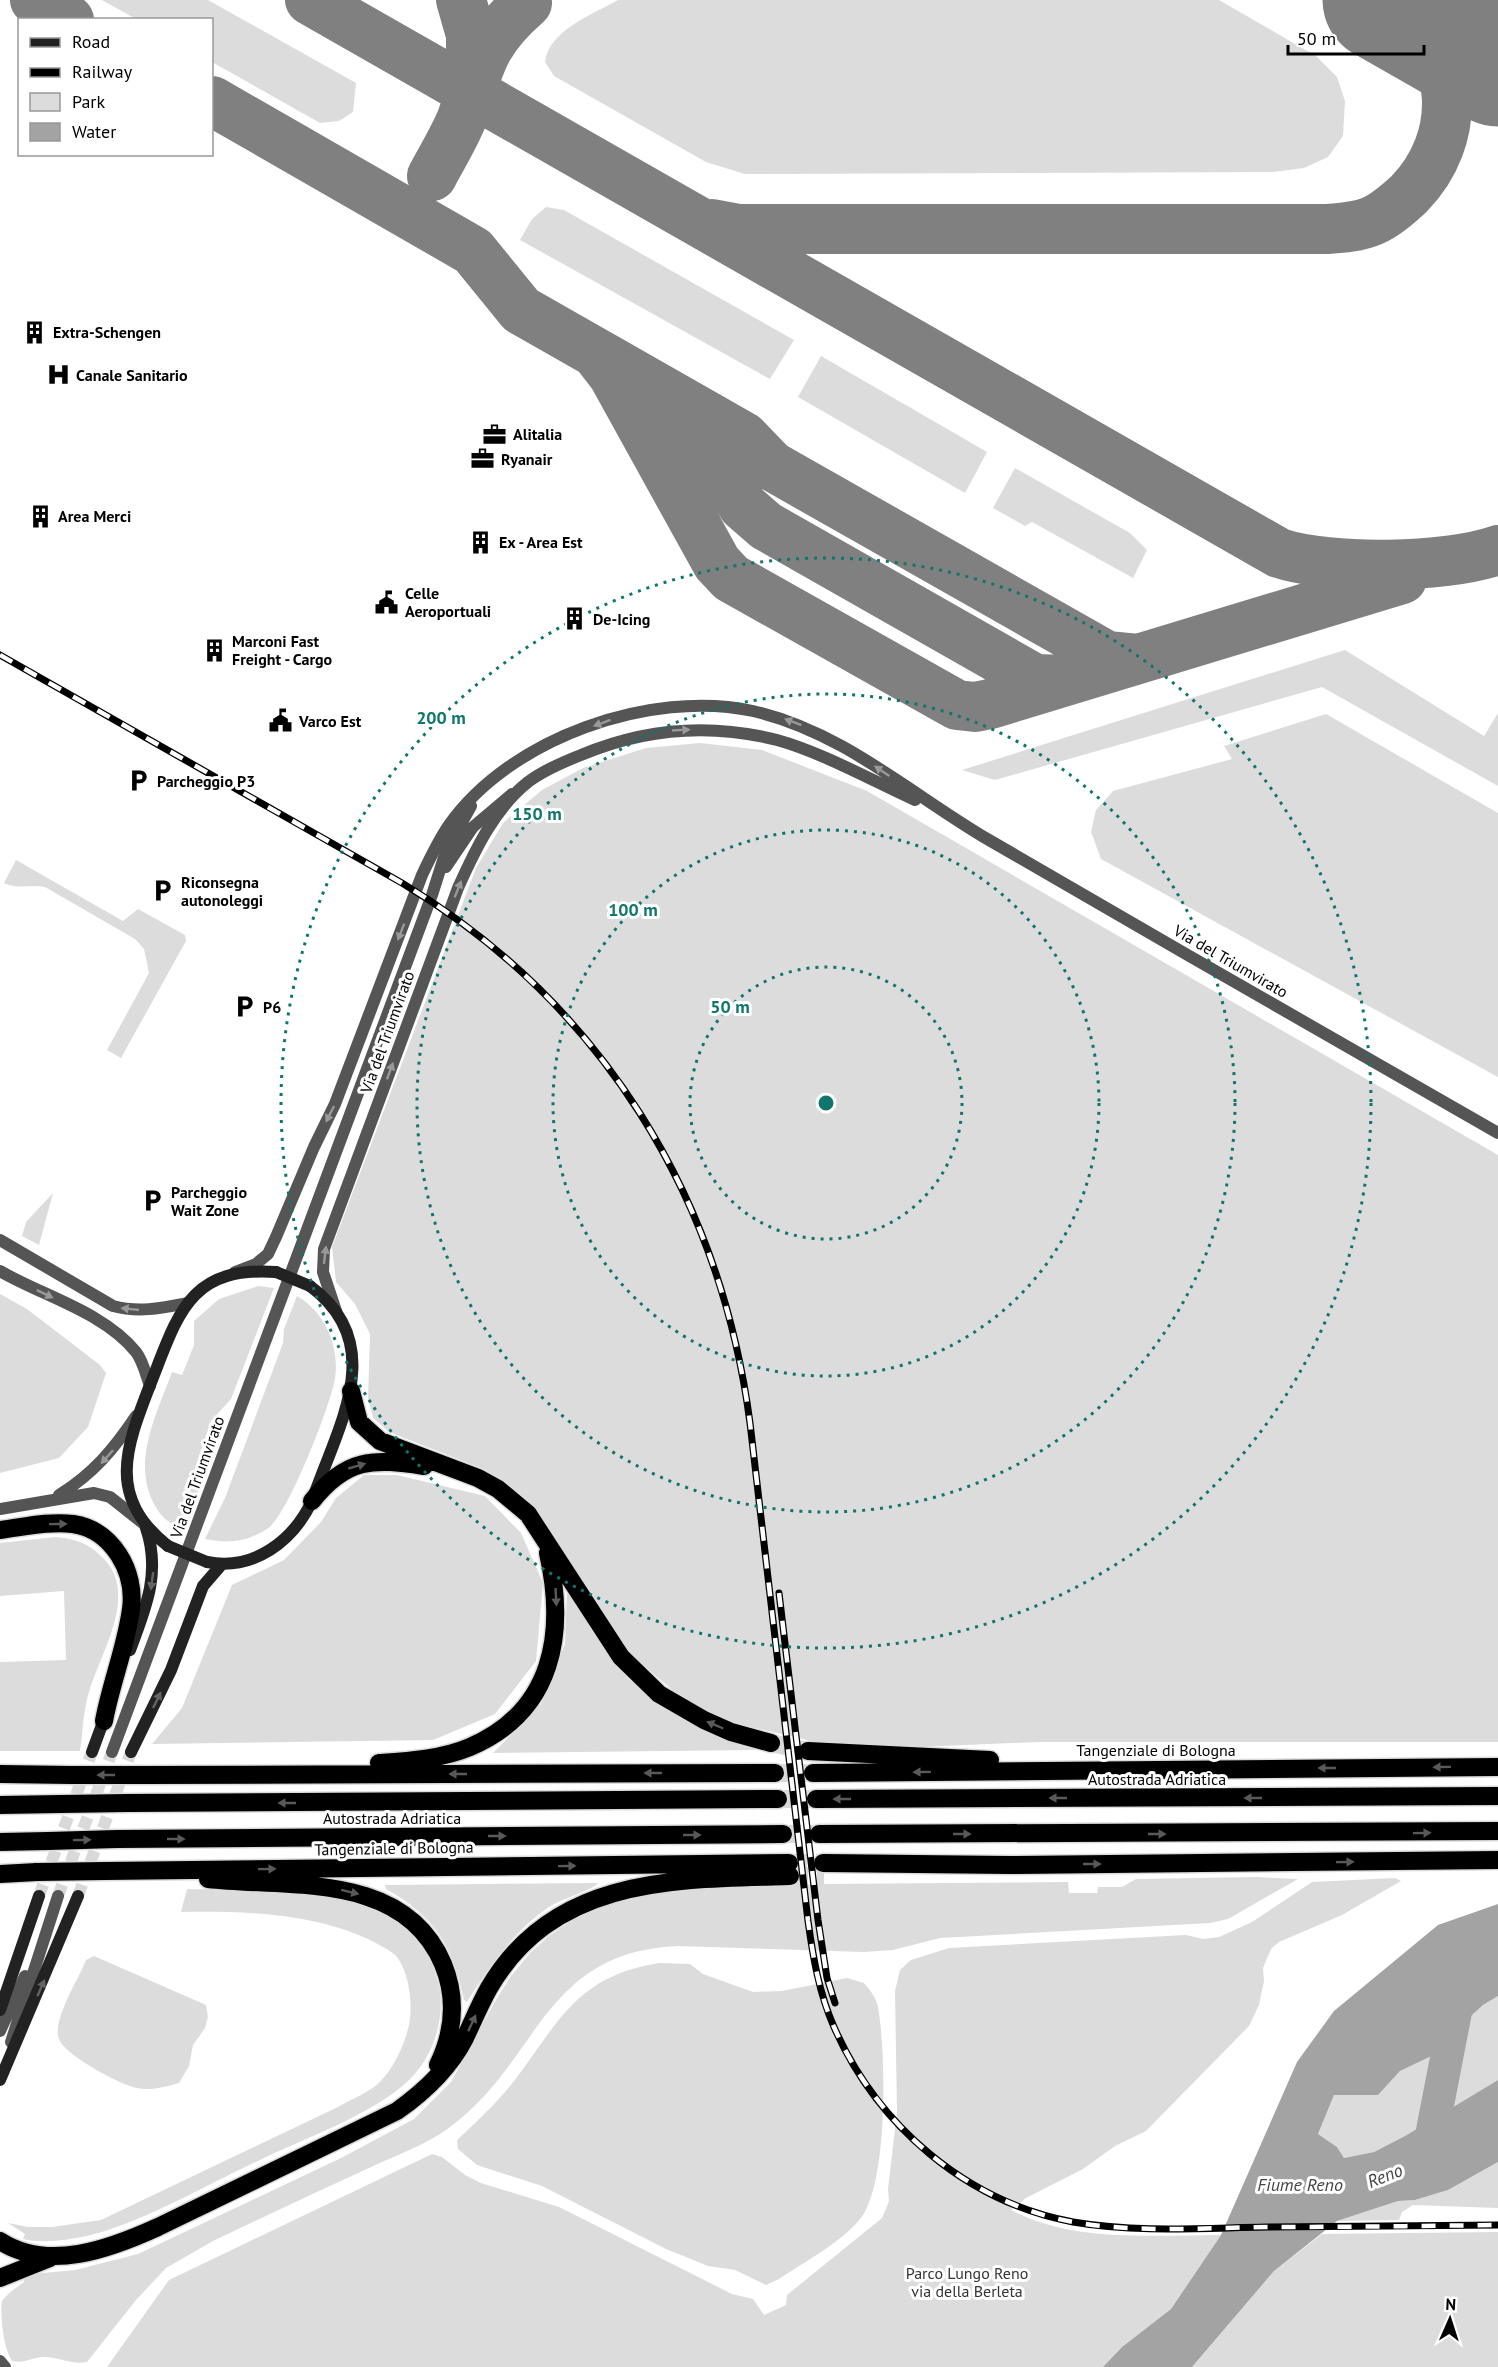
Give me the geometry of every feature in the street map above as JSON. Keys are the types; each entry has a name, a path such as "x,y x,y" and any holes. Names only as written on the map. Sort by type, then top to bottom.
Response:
{"highway":[{"path":"351,1391 359,1422 380,1441 478,1478 515,1502 528,1514 621,1657 659,1694 704,1720 731,1732 771,1743"},
{"path":"312,1501 338,1473 370,1462 397,1462 464,1473"},
{"path":"0,1530 61,1523 76,1525 103,1538 120,1555 132,1583 131,1610 104,1721"},
{"path":"198,1774 417,1760 468,1748 505,1726 525,1707 539,1686 551,1655 557,1623 555,1588 544,1539"},
{"path":"808,1750 1187,1769"},
{"name":"Tangenziale di Bologna","path":"813,1773 1498,1767"},
{"path":"0,1773 141,1775 775,1773"},
{"name":"Autostrada Adriatica","path":"816,1799 1498,1797"},
{"name":"Autostrada Adriatica","path":"0,1805 778,1799"},
{"path":"819,1834 1498,1832"},
{"name":"Autostrada Adriatica","path":"0,1842 117,1839 783,1834"},
{"path":"824,1870 1009,1864 1498,1860"},
{"path":"0,2241 15,2251 31,2256 88,2252 139,2236 397,2111 426,2088 447,2046 451,2032 453,2002 451,1988 440,1955 412,1920 385,1903 340,1890 125,1870"},
{"name":"Tangenziale di Bologna","path":"0,1874 125,1870 789,1870 644,1885 598,1897 554,1918 536,1931 503,1968 455,2054 426,2088"},
{"path":"0,2278 57,2255"}],"main road":[{"name":"Via del Triumvirato","path":"92,1752 151,1591 154,1570 152,1546 144,1524 134,1507 125,1461 140,1409 176,1320 188,1303 208,1285 233,1273 276,1272 309,1286 327,1299 336,1311 352,1349 351,1391 312,1501 304,1516 284,1542 264,1554 243,1561 222,1564 207,1562 168,1546 144,1524"},
{"path":"131,1752 171,1670 203,1586 222,1564"},
{"path":"0,2010 39,1896"},
{"path":"0,2079 78,1896"}],"street":[{"name":"Via del Triumvirato","path":"233,1273 256,1264 268,1254 335,1104 433,850 450,824 480,792 518,761 539,748 598,724 650,708 681,705 719,706 787,720 820,733 948,815 1498,1132"},
{"name":"Via del Triumvirato","path":"432,895 449,862 473,827 490,810 528,782 553,766 622,739 684,729 719,731 779,741 948,815"},
{"name":"Via del Triumvirato","path":"336,1311 324,1279 324,1249 458,888 485,834 528,782"},
{"name":"Via del Triumvirato","path":"112,1752 432,895 446,851 480,792"},
{"path":"0,1240 113,1306 129,1310 149,1310 188,1303"},
{"path":"0,1271 91,1317 123,1339 137,1353 150,1386"},
{"path":"48,1502 81,1481 98,1466 117,1445 140,1409"},
{"path":"0,1509 86,1494 103,1495 110,1497 144,1524"},
{"path":"0,2079 58,1896"},
{"path":"0,2031 47,1926"},
{"path":"0,2361 5,2367"}],"green space":[{"path":"102,0 208,0 356,83 353,112 339,121 320,123 213,63 213,18 134,18"},
{"path":"618,0 1219,0 1316,56 1337,77 1345,101 1343,136 1328,157 1304,168 1273,172 745,174 706,162 554,76 545,62 554,41 573,25"},
{"path":"546,207 564,210 794,340 770,379 520,240 532,219"},
{"path":"821,356 987,452 965,493 798,397"},
{"path":"1015,468 1130,533 1147,550 1133,578 1032,522 1025,526 993,508"},
{"path":"1345,650 1484,736 1498,713 1498,786 1322,687 995,780 962,770"},
{"path":"1326,714 1498,813 1498,1077 1101,859 1091,832 1096,810 1113,791 1232,759 1224,746"},
{"path":"700,743 762,750 867,791 1498,1155 1498,1742 1037,1742 895,1748 811,1741 726,1721 677,1694 634,1657 607,1624 550,1532 520,1494 486,1470 389,1432 373,1418 368,1398 370,1334 355,1304 336,1282 332,1247 476,868 503,823 542,790 583,768 646,748"},
{"path":"16,860 123,921 138,909 185,935 186,941 121,1058 107,1050 149,973 144,949 135,939 45,887 14,886 4,883"},
{"path":"53,1193 39,1245 22,1236 26,1222"},
{"path":"258,1286 274,1288 231,1399 211,1421 198,1459 198,1495 184,1532 161,1515 150,1495 145,1460 153,1424 172,1372 182,1375 194,1345 194,1321 219,1299"},
{"path":"0,1294 27,1309 100,1365 106,1373 88,1427 59,1458 0,1473"},
{"path":"297,1296 307,1303 323,1321 333,1343 335,1355 336,1367 332,1393 317,1435 286,1504 267,1529 252,1537 237,1541 205,1539 225,1498 283,1343 284,1329"},
{"path":"364,1475 397,1475 485,1496 521,1533 543,1583 536,1661 495,1714 433,1740 152,1744 182,1708 232,1585 284,1560 321,1522 336,1498"},
{"path":"56,1537 70,1539 88,1546 104,1559 114,1573 118,1590 118,1607 114,1625 87,1699 80,1751 0,1751 0,1662 66,1660 64,1591 0,1596 0,1543"},
{"path":"567,1590 628,1679 691,1724 757,1750 493,1753 541,1704 565,1644"},
{"path":"1257,1877 1298,1879 1228,1919 1210,1923 940,1938 893,1950 864,1952 678,1946 632,1953 597,1968 569,1989 477,2103 446,2130 418,2146 213,2241 166,2268 136,2300 87,2362 44,2357 17,2362 12,2361 6,2348 1,2315 2,2301 24,2282 22,2275 75,2270 138,2254 341,2158 414,2119 451,2082 497,1998 530,1953 549,1936 576,1918 602,1906 626,1898 693,1888 825,1884 1068,1882 1069,1893 1097,1893 1098,1887 1122,1887 1136,1879"},
{"name":"Parco Lungo Reno via della Berleta","path":"1395,1878 1401,1881 1342,1915 1279,1942 1271,1949 1263,1968 1264,1981 1259,2005 1249,2026 1146,2131 1115,2146 1083,2169 1026,2198 1011,2210 1035,2221 1087,2232 1141,2236 1221,2235 1171,2309 1122,2347 1103,2367 107,2367 169,2280 432,2154 442,2157 465,2175 481,2183 559,2207 732,2294 753,2299 764,2315 786,2305 787,2295 882,2218 889,2201 888,2189 897,2112 895,1991 900,1970 911,1960 949,1948 1186,1935 1203,1939 1219,1937 1252,1922 1312,1882"},
{"path":"598,1883 590,1889 549,1907 536,1916 493,1962 467,2002 464,2000 454,1963 439,1934 417,1910 386,1889 385,1885"},
{"path":"187,1889 300,1892 339,1898 374,1909 405,1927 427,1954 440,1991 440,2014 431,2049 419,2069 397,2091 360,2114 166,2206 127,2223 88,2236 55,2241 23,2239 25,2234 8,2223 28,2227 52,2227 101,2220 361,2095 381,2081 398,2056 408,2028 410,2004 409,1987 404,1971 397,1957 392,1953 351,1932 304,1920 255,1913 181,1912"},
{"path":"94,1956 206,2005 208,2017 205,2028 193,2045 189,2066 179,2083 150,2089 133,2087 90,2066 61,2043 58,2029 62,2011 86,1960"},
{"path":"659,1963 690,1964 703,1974 753,1992 782,1991 847,1978 864,1983 877,2003 883,2053 883,2114 877,2173 871,2197 856,2224 836,2242 766,2285 735,2270 708,2266 666,2249 542,2186 477,2165 458,2149 457,2140 508,2088 551,2030 578,1999 612,1977"},
{"path":"1498,1996 1498,2080 1374,2152 1344,2158 1337,2147 1318,2134 1334,2095 1378,2095 1400,2071 1440,2052 1450,2044 1461,2025 1483,2005"},
{"path":"1498,2162 1498,2208 1413,2205 1402,2212 1399,2220 1337,2221 1398,2201 1415,2200 1448,2190"},
{"path":"1498,2232 1498,2367 1192,2367 1274,2271 1322,2234"}],"water":[{"name":"Fiume Reno","path":"1498,1904 1498,1996 1483,2005 1461,2025 1450,2044 1440,2052 1400,2071 1378,2095 1334,2095 1318,2134 1337,2147 1344,2158 1374,2152 1498,2080 1498,2162 1448,2190 1415,2200 1398,2201 1337,2221 1274,2271 1192,2367 1103,2367 1122,2347 1171,2309 1221,2235 1297,2062 1334,2011 1438,1925"}],"waterway":[{"name":"Reno","path":"1427,2159 1463,1973 1498,1961"}],"taxiway":[{"path":"35,0 66,18"},
{"path":"310,0 1279,553 1328,562 1388,565 1449,560 1498,550"},
{"path":"461,0 471,35 471,84"},
{"path":"432,176 459,125 484,55 500,30 527,3"},
{"path":"712,224 739,229 1327,229 1367,223 1382,216 1409,194 1427,172 1439,148 1445,123 1447,97 1442,71 1433,47 1417,26 1396,7"},
{"path":"213,102 473,251 521,310 744,437 772,466 1107,656 1138,659"},
{"path":"599,357 613,375 717,563 731,578 957,705 975,707 990,704 1402,579"},
{"path":"681,404 743,506 766,526 1035,679 1067,680"}],"runway":[{"path":"1384,0 1498,65"}],"tunnel":[{"path":"771,1743 808,1751"},
{"path":"39,1896 92,1752"},
{"path":"58,1896 112,1752"},
{"path":"78,1896 131,1752"},
{"path":"775,1773 813,1773"},
{"path":"778,1799 816,1799"},
{"path":"783,1834 819,1834"},
{"path":"789,1863 823,1863"},
{"path":"790,1876 824,1876"}],"railway":[{"path":"0,655 402,883 473,931 536,986 592,1046 639,1112 679,1184 711,1259 735,1339 750,1423 808,1921 820,1988 834,2027 852,2063 874,2096 900,2126 930,2154 962,2177 997,2197 1034,2212 1073,2222 1121,2228 1170,2229 1498,2225"},
{"path":"779,1593 818,1920 827,1978 835,2003"}],"place":[{"name":"Extra-Schengen","path":"35,332"},
{"name":"Canale Sanitario","path":"58,375"},
{"name":"Alitalia","path":"495,434"},
{"name":"Ryanair","path":"483,459"},
{"name":"Area Merci","path":"40,516"},
{"name":"Ex - Area Est","path":"481,542"},
{"name":"Celle Aeroportuali","path":"387,602"},
{"name":"De-Icing","path":"575,619"},
{"name":"Marconi Fast Freight - Cargo","path":"214,650"},
{"name":"Varco Est","path":"281,721"},
{"name":"Parcheggio P3","path":"139,781"},
{"name":"Riconsegna autonoleggi","path":"163,891"},
{"name":"P6","path":"245,1007"},
{"name":"Parcheggio Wait Zone","path":"153,1201"}]}
